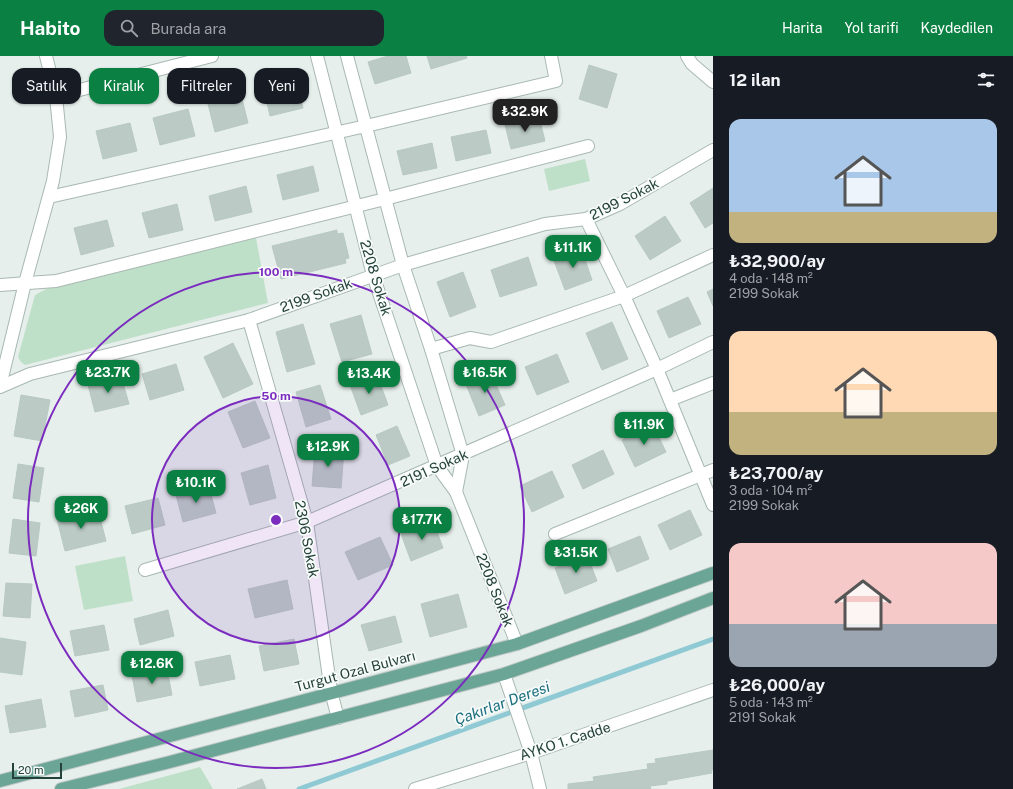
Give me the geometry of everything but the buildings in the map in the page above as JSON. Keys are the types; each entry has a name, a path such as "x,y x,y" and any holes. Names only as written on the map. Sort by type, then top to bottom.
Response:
{"main road":[{"name":"Turgut Ozal Bulvarı","path":"0,781 236,719 331,692 517,644 713,573"},
{"path":"61,789 166,763 504,674 641,626 713,598"}],"street":[{"path":"46,56 49,68"},
{"path":"81,90 212,56"},
{"name":"2208 Sokak","path":"317,56 373,275 437,466 456,492 517,644"},
{"path":"347,56 403,265 431,349 463,455 456,492"},
{"path":"49,197 336,133 556,81 551,56"},
{"path":"687,56 692,64 713,82"},
{"path":"0,386 25,283 53,181 60,137 57,104"},
{"path":"0,285 56,281 385,199 588,146"},
{"name":"2199 Sokak","path":"0,386 30,374 249,320 403,265 545,224 586,219 620,204 713,150"},
{"path":"586,219 624,296 657,369 713,505"},
{"path":"431,349 470,338 492,342 624,296 713,255"},
{"name":"2306 Sokak","path":"249,320 307,522 331,692 338,718"},
{"name":"2191 Sokak","path":"146,570 307,522 657,369 713,342"},
{"path":"670,400 713,383"},
{"path":"555,534 713,470"},
{"path":"504,674 531,753 540,789"},
{"name":"AYKO 1. Cadde","path":"415,789 531,753 713,690"}],"green space":[{"path":"585,159 590,181 549,191 544,169"},
{"path":"256,238 268,303 25,365 18,357 35,295 46,289"},
{"path":"125,556 133,601 84,610 75,566"},
{"path":"200,767 213,789 119,789"}],"waterway":[{"name":"Çakırlar Deresi","path":"299,789 713,639"}]}
